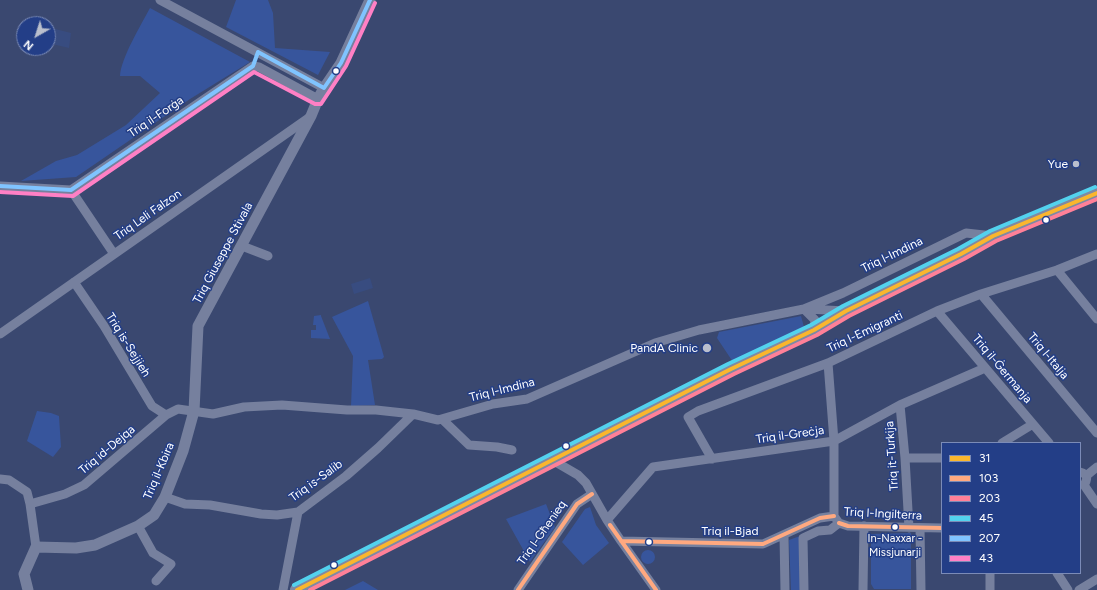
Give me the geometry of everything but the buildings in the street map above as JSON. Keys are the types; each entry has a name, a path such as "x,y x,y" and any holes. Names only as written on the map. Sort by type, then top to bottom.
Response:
{"main road":[{"path":"297,590 731,369 814,330 993,236 1097,193"}],"street":[{"path":"160,0 324,88"},
{"name":"Triq Giuseppe Stivala","path":"194,411 198,326 311,116 318,99 341,63 370,0"},
{"name":"Triq il-Forġa","path":"71,190 253,66 259,67 318,99"},
{"name":"Triq Leli Falzon","path":"0,334 311,116"},
{"path":"0,186 71,190 114,254"},
{"name":"Triq l-Imdina","path":"194,411 213,414 244,408 282,405 347,410 376,410 413,414 438,420 493,404 527,399 655,343 699,330 804,309 843,293 966,233 993,236"},
{"path":"242,246 268,256"},
{"name":"Triq l-Emigranti","path":"712,458 688,417 828,363 937,312 981,294 1057,270 1097,254"},
{"path":"1057,270 1097,319"},
{"name":"Triq is-Sejjieh","path":"74,282 104,326 152,406 166,415"},
{"name":"Triq l-Italja","path":"981,294 1097,433"},
{"path":"804,309 815,320 814,330"},
{"name":"Triq l-Imdina","path":"804,309 846,312"},
{"name":"Triq il-Ġermanja","path":"937,312 1048,442"},
{"path":"828,363 834,441 837,519"},
{"name":"Triq il-Greċja","path":"607,520 653,467 834,441 900,405 985,368"},
{"name":"Triq it-Turkija","path":"900,405 909,528"},
{"name":"Triq id-Dejqa","path":"30,504 66,494 84,485 166,415 178,409 194,411"},
{"name":"Triq il-Kbira","path":"36,547 76,548 95,545 138,526 154,515 165,497 183,452 194,411"},
{"name":"Triq is-Salib","path":"165,497 185,504 210,505 278,516 298,512 346,476 413,414"},
{"path":"442,419 469,445 497,447 512,450"},
{"path":"1004,442 1033,424"},
{"path":"905,458 941,458"},
{"path":"554,460 578,475 586,483 607,520 656,590"},
{"path":"1097,467 1083,480 1097,504"},
{"path":"0,479 9,480 27,492 36,547 24,574 28,590"},
{"name":"Triq l-Għenieq","path":"518,590 577,504 592,494"},
{"path":"283,590 298,512"},
{"name":"Triq il-Bjad","path":"621,541 763,544 820,518 837,519"},
{"name":"Triq l-Ingilterra","path":"804,590 803,538 818,531 830,530 837,519 848,526 941,528"},
{"path":"138,526 153,553 170,564 156,581"},
{"path":"863,590 864,526"},
{"path":"920,528 921,590"},
{"path":"784,535 785,590"},
{"path":"990,574 990,590"},
{"path":"1058,574 1068,590"},
{"path":"1079,590 1097,579"}],"shaded area":[{"path":"236,0 268,0 273,13 275,48 330,52 318,75 226,27"},
{"path":"150,8 250,62 190,99 76,177 21,181 56,161 77,155 126,125 160,93 140,76 120,76 124,60"},
{"path":"56,29 71,33 69,48 56,45"},
{"path":"370,278 373,288 354,294 351,284"},
{"path":"368,301 384,357 382,359 368,360 375,405 351,406 353,356 332,317"},
{"path":"321,315 330,339 311,338 311,330 316,330 316,325 313,325 314,316"},
{"path":"801,316 804,327 733,362 717,338 719,332"},
{"path":"37,411 59,416 61,447 53,457 27,441"},
{"path":"546,504 555,527 530,562 506,519"},
{"path":"590,507 596,525 609,543 583,565 562,542 585,509"},
{"path":"911,533 911,589 874,589 871,584 871,534"},
{"path":"800,536 800,590 791,590 789,540"},
{"path":"648,550 653,552 655,557 653,562 648,564 643,562 641,557 643,552"},
{"path":"363,581 378,590 345,590"}],"transit line":[{"name":"207","path":"0,186 71,190 253,66 258,52 324,88 341,63 370,0"},
{"name":"43","path":"0,192 73,196 254,72 315,104 321,104 346,66 375,3"},
{"name":"45","path":"294,585 728,364 811,325 843,306 958,249 990,231 1095,187"},
{"name":"31","path":"297,590 731,369 814,330 846,311 961,254 993,236 1097,193"},
{"name":"203","path":"310,590 734,374 817,335 849,316 964,259 996,241 1097,199"},
{"name":"103","path":"518,590 577,504 592,494"},
{"name":"103","path":"621,541 763,544 820,518 834,516"},
{"name":"103","path":"839,523 848,526 941,528"},
{"name":"103","path":"610,525 656,590"}],"place":[{"name":"Yue","path":"1076,164"},
{"name":"PandA Clinic","path":"707,348"},
{"name":"In-Naxxar - Missjunarji","path":"895,527"}]}
